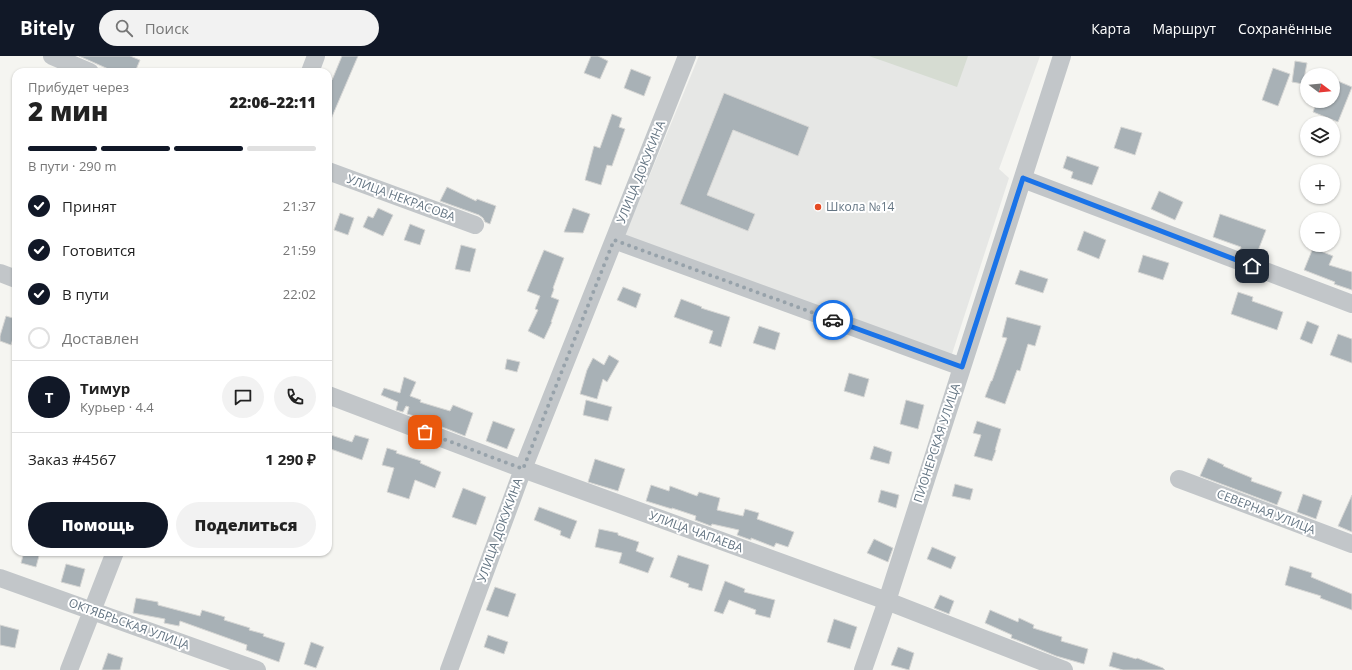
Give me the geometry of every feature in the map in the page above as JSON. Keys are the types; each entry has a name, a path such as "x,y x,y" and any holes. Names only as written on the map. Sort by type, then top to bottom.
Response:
{"street":[{"path":"52,56 80,68"},
{"path":"312,68 316,56"},
{"name":"УЛИЦА ДОКУКИНА","path":"448,670 523,469 686,56"},
{"name":"ПИОНЕРСКАЯ УЛИЦА","path":"863,670 887,601 1062,56"},
{"name":"УЛИЦА НЕКРАСОВА","path":"332,172 475,225"},
{"path":"1023,178 1352,304"},
{"path":"614,240 962,367"},
{"path":"0,273 12,278"},
{"name":"УЛИЦА ЧАПАЕВА","path":"332,397 523,469 887,601 1064,670"},
{"name":"СЕВЕРНАЯ УЛИЦА","path":"1179,479 1352,544"},
{"path":"69,670 113,556"},
{"name":"ОКТЯБРЬСКАЯ УЛИЦА","path":"0,578 257,670"}],"shaded area":[{"name":"Школа №14","path":"699,56 1040,56 999,169 1009,178 951,357 625,235"},
{"path":"869,56 968,56 957,87"}],"building":[{"path":"79,56 130,56 140,60 137,68 106,68"},
{"path":"342,56 358,56 332,117 332,80"},
{"path":"591,56 598,56 608,61 600,79 584,73"},
{"path":"1295,61 1307,63 1306,68 1300,68 1300,83 1292,82"},
{"path":"1273,68 1290,74 1278,106 1262,100"},
{"path":"631,69 651,77 644,96 624,88"},
{"path":"1340,82 1352,87 1340,117 1323,116 1313,112 1314,108 1340,108"},
{"path":"724,93 809,127 798,156 733,130 707,195 755,214 748,231 680,204"},
{"path":"612,114 622,118 619,127 625,129 612,166 607,165 601,185 585,180 594,146 600,148"},
{"path":"1121,127 1142,133 1135,155 1114,148"},
{"path":"1067,156 1099,167 1092,185 1071,178 1073,172 1063,168"},
{"path":"447,187 476,201 477,199 496,206 490,224 485,222 479,215 440,201"},
{"path":"1159,191 1183,202 1175,220 1151,209"},
{"path":"378,208 393,215 383,236 363,227 368,216 373,218"},
{"path":"573,208 590,214 583,233 564,232"},
{"path":"340,213 354,218 348,235 334,230"},
{"path":"1220,214 1266,230 1256,256 1240,250 1241,247 1213,237"},
{"path":"410,224 425,230 420,245 404,240"},
{"path":"1084,231 1106,240 1099,259 1077,250"},
{"path":"461,245 476,249 470,272 455,269"},
{"path":"544,250 564,258 551,297 559,300 552,322 544,339 528,331 538,310 535,309 540,296 527,291"},
{"path":"1311,252 1323,252 1333,256 1329,265 1352,272 1352,290 1334,284 1335,282 1304,270"},
{"path":"1143,255 1169,263 1163,280 1138,272"},
{"path":"1020,270 1048,279 1043,293 1015,284"},
{"path":"623,287 641,294 636,308 617,300"},
{"path":"1238,292 1253,297 1252,301 1283,312 1277,330 1231,314"},
{"path":"681,299 702,307 701,308 730,317 721,347 709,343 713,331 674,317"},
{"path":"6,316 12,318 11,345 0,341"},
{"path":"1007,317 1041,326 1035,346 1028,344 1020,371 1017,370 1005,404 985,397 1007,338 1002,337"},
{"path":"1307,321 1319,326 1312,344 1300,339"},
{"path":"759,326 780,333 775,350 753,343"},
{"path":"1338,334 1352,339 1352,363 1330,355"},
{"path":"609,355 619,361 607,382 603,379 597,399 580,394 587,370 593,358 604,365"},
{"path":"507,359 520,362 517,372 505,369"},
{"path":"849,373 869,379 864,397 844,391"},
{"path":"404,377 416,382 410,396 421,400 420,402 450,411 453,405 473,413 465,436 427,421 428,420 407,414 409,407 406,406 403,412 396,410 398,402 381,395 384,388 400,393"},
{"path":"586,400 612,407 608,421 583,415"},
{"path":"906,400 924,405 918,429 900,424"},
{"path":"493,421 515,429 507,449 486,441"},
{"path":"977,421 1001,429 992,461 974,456 981,435 973,433"},
{"path":"332,435 352,442 355,435 369,439 362,460 332,449"},
{"path":"874,446 892,452 889,464 870,459"},
{"path":"387,448 397,451 396,453 421,461 420,463 441,472 435,488 415,480 409,499 387,492 394,468 382,465"},
{"path":"1208,458 1252,478 1251,481 1282,492 1277,505 1200,476"},
{"path":"595,459 625,469 618,491 588,482"},
{"path":"955,484 973,489 970,500 952,496"},
{"path":"651,485 669,491 670,486 697,496 699,492 720,498 717,510 743,516 745,509 759,513 757,519 794,532 788,547 776,543 774,547 751,538 751,540 737,535 739,530 712,524 711,526 695,520 696,516 646,501"},
{"path":"463,488 486,497 476,525 452,517"},
{"path":"881,490 899,495 896,508 878,502"},
{"path":"1303,494 1322,501 1316,519 1297,512"},
{"path":"1352,495 1352,532 1338,526"},
{"path":"539,507 577,521 570,539 560,535 561,531 534,520"},
{"path":"599,529 618,533 618,535 639,542 636,551 654,558 648,573 619,563 622,553 595,547"},
{"path":"874,539 893,548 888,562 867,553"},
{"path":"932,547 956,557 951,569 927,559"},
{"path":"678,555 709,565 702,591 688,587 689,584 670,577"},
{"path":"23,556 39,556 36,567 21,563"},
{"path":"66,564 85,569 80,587 61,582"},
{"path":"1290,566 1312,573 1311,577 1352,594 1352,610 1320,598 1321,596 1285,585"},
{"path":"725,581 745,589 744,592 775,600 770,618 755,614 756,610 729,600 723,614 714,611"},
{"path":"495,587 516,594 508,617 486,610"},
{"path":"940,595 954,601 949,614 934,608"},
{"path":"136,598 158,602 158,605 200,616 202,610 225,617 224,620 250,628 249,630 264,634 263,636 285,643 279,662 246,650 247,645 180,621 179,626 164,623 165,619 133,613"},
{"path":"990,610 1018,622 1019,618 1034,625 1033,628 1062,637 1061,641 1088,649 1084,664 1056,656 1011,638 1012,635 985,623"},
{"path":"834,619 857,627 850,649 827,642"},
{"path":"0,625 19,630 15,648 0,645"},
{"path":"488,635 508,642 504,654 484,647"},
{"path":"311,642 324,647 316,668 304,664"},
{"path":"898,647 914,653 909,670 891,665"},
{"path":"1113,652 1136,659 1137,658 1165,670 1123,670 1109,666"},
{"path":"108,653 123,658 120,670 102,670"}],"way so far":[{"path":"425,432 523,469 614,240 833,320"}],"place":[{"name":"Школа №14","path":"818,207"}],"route":[{"path":"833,320 962,367 1023,178 1252,266"}]}
